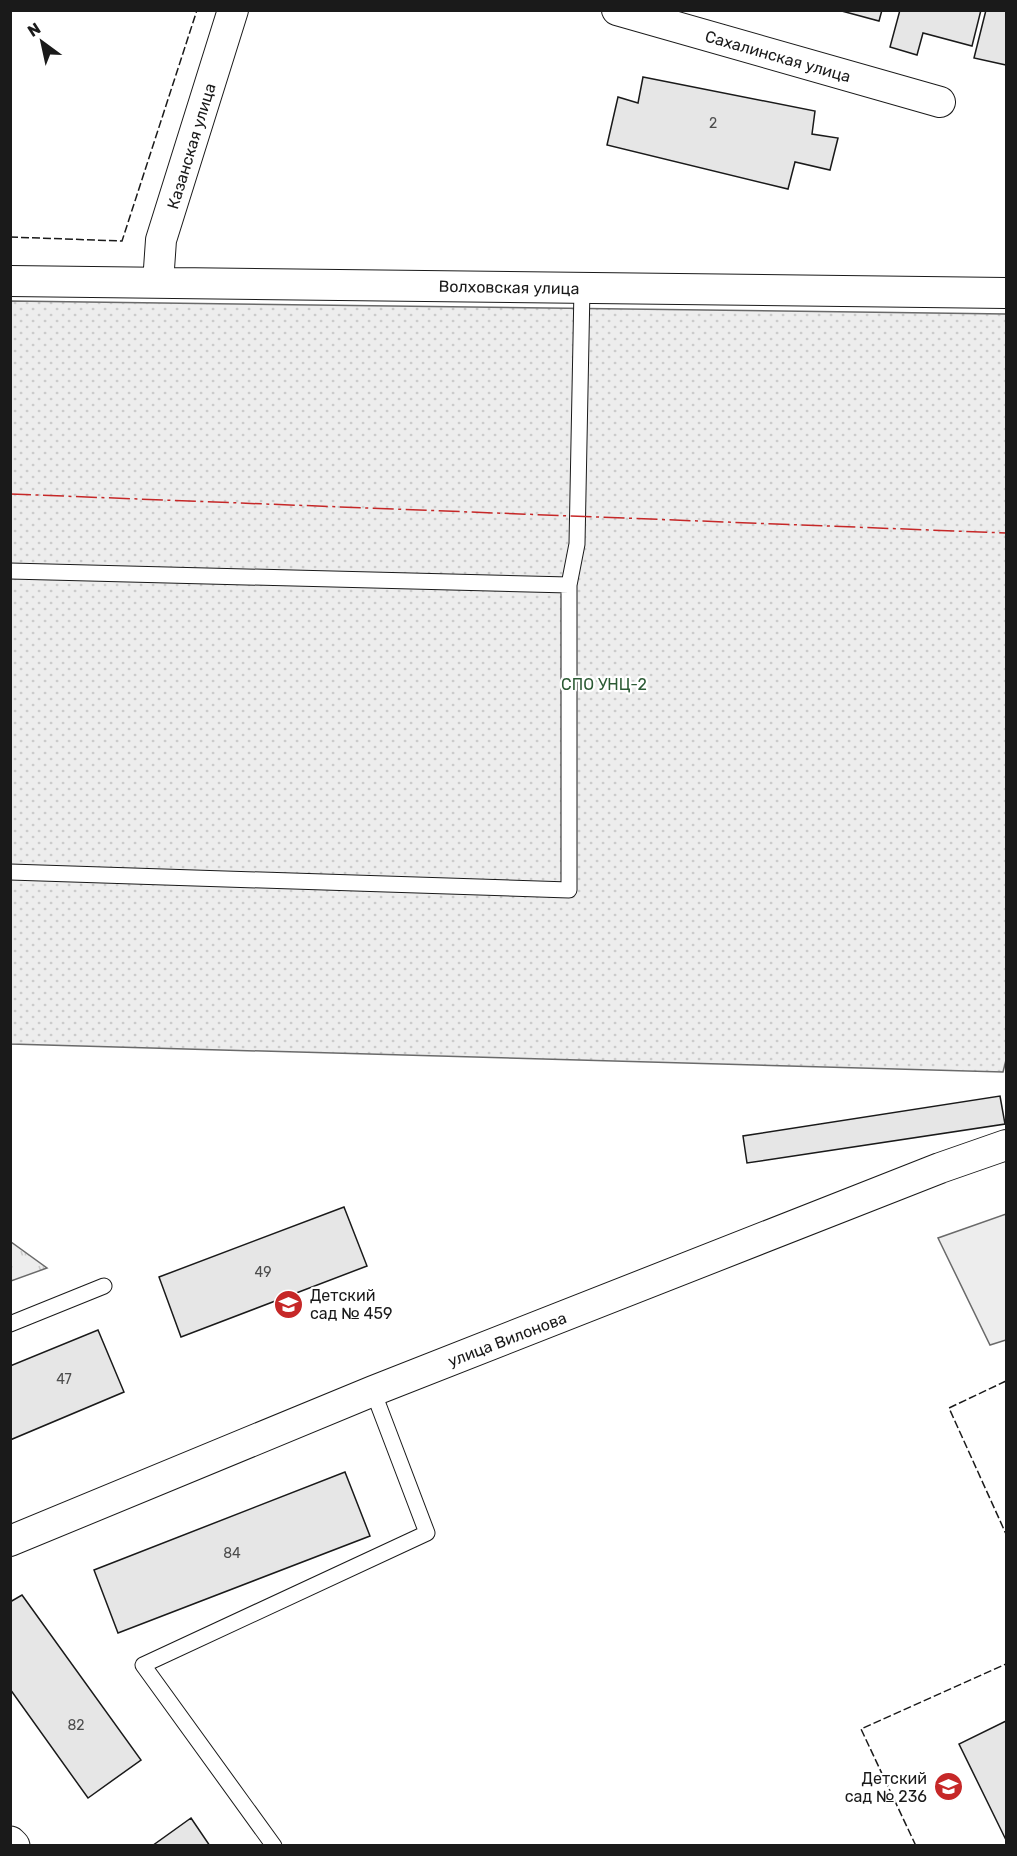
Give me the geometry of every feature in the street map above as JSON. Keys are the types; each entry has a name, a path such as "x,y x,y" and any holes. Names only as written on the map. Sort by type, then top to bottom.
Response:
{"street":[{"name":"Казанская улица","path":"158,283 161,240 232,10"},
{"name":"Сахалинская улица","path":"617,10 939,102"},
{"name":"Волховская улица","path":"10,281 1006,293"},
{"name":"улица Вилонова","path":"10,1540 373,1391 940,1168 1006,1145"}],"lane":[{"path":"10,872 569,890 569,585 577,544 582,288"},
{"path":"10,571 569,585"},
{"path":"10,1324 105,1286"},
{"path":"274,1845 143,1665 427,1533 373,1391"}],"green space":[{"name":"СПО УНЦ-2","path":"11,301 1006,314 1006,1060 1003,1072 11,1044"},
{"path":"11,1242 47,1268 11,1281"}],"shaded area":[{"path":"1006,1214 1006,1340 990,1345 938,1238"}],"building":[{"path":"838,10 882,10 879,21"},
{"path":"900,10 981,10 972,46 923,33 917,55 890,47"},
{"path":"986,10 1006,10 1006,65 974,58"},
{"path":"643,77 815,111 812,134 838,138 830,170 795,162 788,189 607,145 618,97 638,103"},
{"path":"1000,1096 1005,1124 747,1163 743,1136"},
{"path":"344,1207 367,1266 181,1337 159,1277"},
{"path":"98,1330 124,1392 10,1440 10,1366"},
{"path":"345,1472 370,1536 118,1633 94,1570"},
{"path":"22,1595 141,1760 88,1798 10,1689 10,1602"},
{"path":"1006,1721 1006,1840 959,1744"},
{"path":"191,1818 210,1846 152,1846"}],"fence":[{"path":"10,237 122,241 197,10"},
{"path":"1006,1381 949,1408 1006,1534"},
{"path":"916,1846 861,1729 1006,1664"}],"power":[{"path":"10,494 1006,533"}],"place":[{"name":"Детский сад № 459","path":"289,1304"},
{"name":"Детский сад № 236","path":"948,1787"}]}
